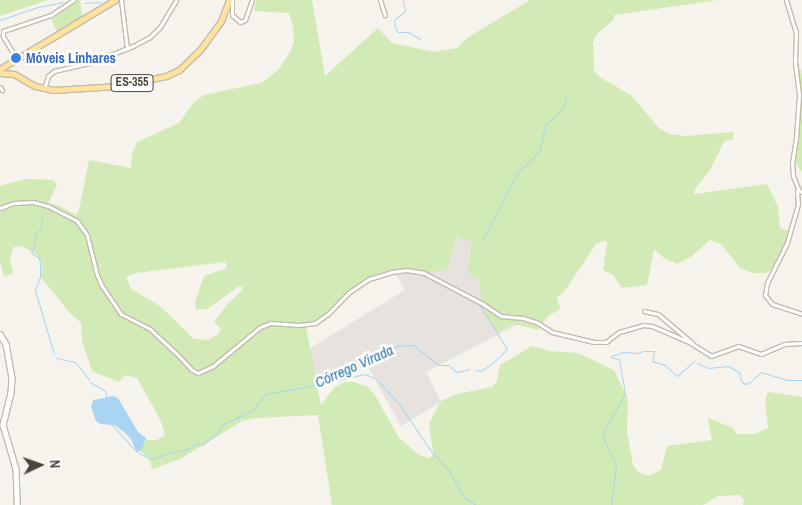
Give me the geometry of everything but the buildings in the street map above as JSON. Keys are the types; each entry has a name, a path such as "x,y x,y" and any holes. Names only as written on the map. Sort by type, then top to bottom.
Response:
{"main road":[{"name":"ES-355","path":"0,71 14,60 115,0"},
{"name":"ES-355","path":"0,71 14,74 44,89 117,86 173,74 200,50 221,21 231,0"},
{"path":"14,60 14,74"}],"street":[{"path":"14,60 3,36 3,31 51,15 73,0"},
{"path":"121,0 127,48"},
{"path":"44,89 48,76 54,71 86,64 127,48 156,32 176,0"},
{"path":"231,0 232,15 240,22 245,20 252,0"},
{"path":"380,0 384,14"},
{"path":"786,0 796,32 795,62 799,95 792,162 798,204 787,243 767,284 765,295 772,304 802,314"},
{"path":"793,176 799,191 802,192"},
{"path":"0,208 14,203 33,202 48,206 77,221 87,235 97,275 102,286 121,314 150,329 192,370 198,373 213,366 260,327 271,323 299,325 315,323 328,314 348,293 369,279 385,273 406,270 424,273 483,304 499,315 534,321 556,333 603,343 619,332 643,325 652,326 694,345"},
{"path":"644,311 658,314 694,345 711,356 738,346 761,354 784,344 802,343"},
{"path":"0,334 6,344 12,373 11,393 3,425 16,469 17,505"}],"shaded area":[{"path":"472,225 520,323 426,372 441,402 401,426 365,361 313,390 294,358 405,290 393,268"}],"green space":[{"path":"0,0 48,0 0,16"},
{"path":"80,0 83,19 58,34 51,20"},
{"path":"256,0 312,0 325,76 378,28 392,43 434,52 457,48 467,38 530,0 718,0 614,15 614,19 596,35 593,42 594,71 601,78 631,95 659,128 670,134 685,136 734,132 733,139 724,141 710,170 695,189 694,194 767,184 778,207 780,228 789,231 776,267 766,273 752,273 740,268 721,244 710,240 691,257 677,264 663,257 654,249 647,285 622,288 613,275 603,270 607,244 607,241 604,241 596,244 564,292 557,297 560,309 548,316 538,330 514,324 496,332 482,306 479,278 470,278 472,273 468,272 472,241 456,237 447,269 428,273 408,271 376,278 347,298 324,321 315,326 306,327 321,405 334,388 344,382 354,382 368,387 376,397 399,438 419,455 428,458 432,456 433,452 429,424 441,401 457,394 492,387 497,381 500,365 532,346 550,351 578,353 614,370 628,399 627,432 633,465 638,472 648,476 661,470 667,446 712,440 708,418 733,428 736,434 755,434 768,428 765,400 768,392 802,397 802,505 743,505 744,500 740,495 718,496 703,505 332,505 318,415 256,418 242,421 180,459 152,469 150,460 140,451 146,438 147,440 157,440 165,435 161,421 137,378 125,375 119,382 92,371 82,341 81,323 69,312 40,276 42,265 37,255 22,246 14,247 10,257 13,273 4,277 0,261 0,186 26,179 53,180 57,185 48,203 60,206 76,215 79,210 89,160 131,168 132,154 137,142 179,123 193,103 204,95 261,83 278,70 290,52 294,41 289,13 254,11","holes":["225,262 227,268 204,276 195,302 196,310 207,309 239,286 242,287 242,290 214,322 221,329 218,334 209,340 194,339 160,306 131,289 126,277 136,273"]},
{"path":"796,56 798,56 802,75 802,172 795,163 800,96"}],"water":[{"path":"113,396 118,398 138,432 146,438 142,449 137,453 131,439 124,432 114,425 100,424 96,421 91,407 93,400"}],"waterway":[{"path":"403,0 405,11 394,20 395,28 398,32 408,32 420,39"},
{"path":"0,20 38,7 63,2"},
{"path":"84,3 101,2"},
{"path":"482,241 517,173 540,149 545,125 562,109 566,98"},
{"path":"42,218 40,229 35,234 34,249 31,253 39,258 40,277 35,290 54,354"},
{"path":"475,370 481,371 493,363 507,349 479,304"},
{"name":"Córrego Virada","path":"138,453 151,459 171,452 186,450 197,443 202,445 218,433 221,425 253,410 265,394 316,385 397,346 413,345 439,365 449,365 456,372 470,369"},
{"name":"Córrego Virada","path":"611,356 623,352 654,351 652,361 665,365 677,376 694,361"},
{"path":"610,357 619,359 625,394 602,434 616,465 611,505"},
{"path":"56,358 75,362 89,379"},
{"name":"Córrego Virada","path":"697,363 708,368 728,366 739,372 741,381 745,384 749,383 761,372 788,380 802,380"},
{"path":"325,383 365,374 376,379 399,404 431,451 448,469 463,496 476,505"},
{"path":"90,382 105,391 107,398"},
{"name":"Córrego Virada","path":"110,423 135,450"}],"place":[{"name":"Móveis Linhares","path":"16,58"}]}
